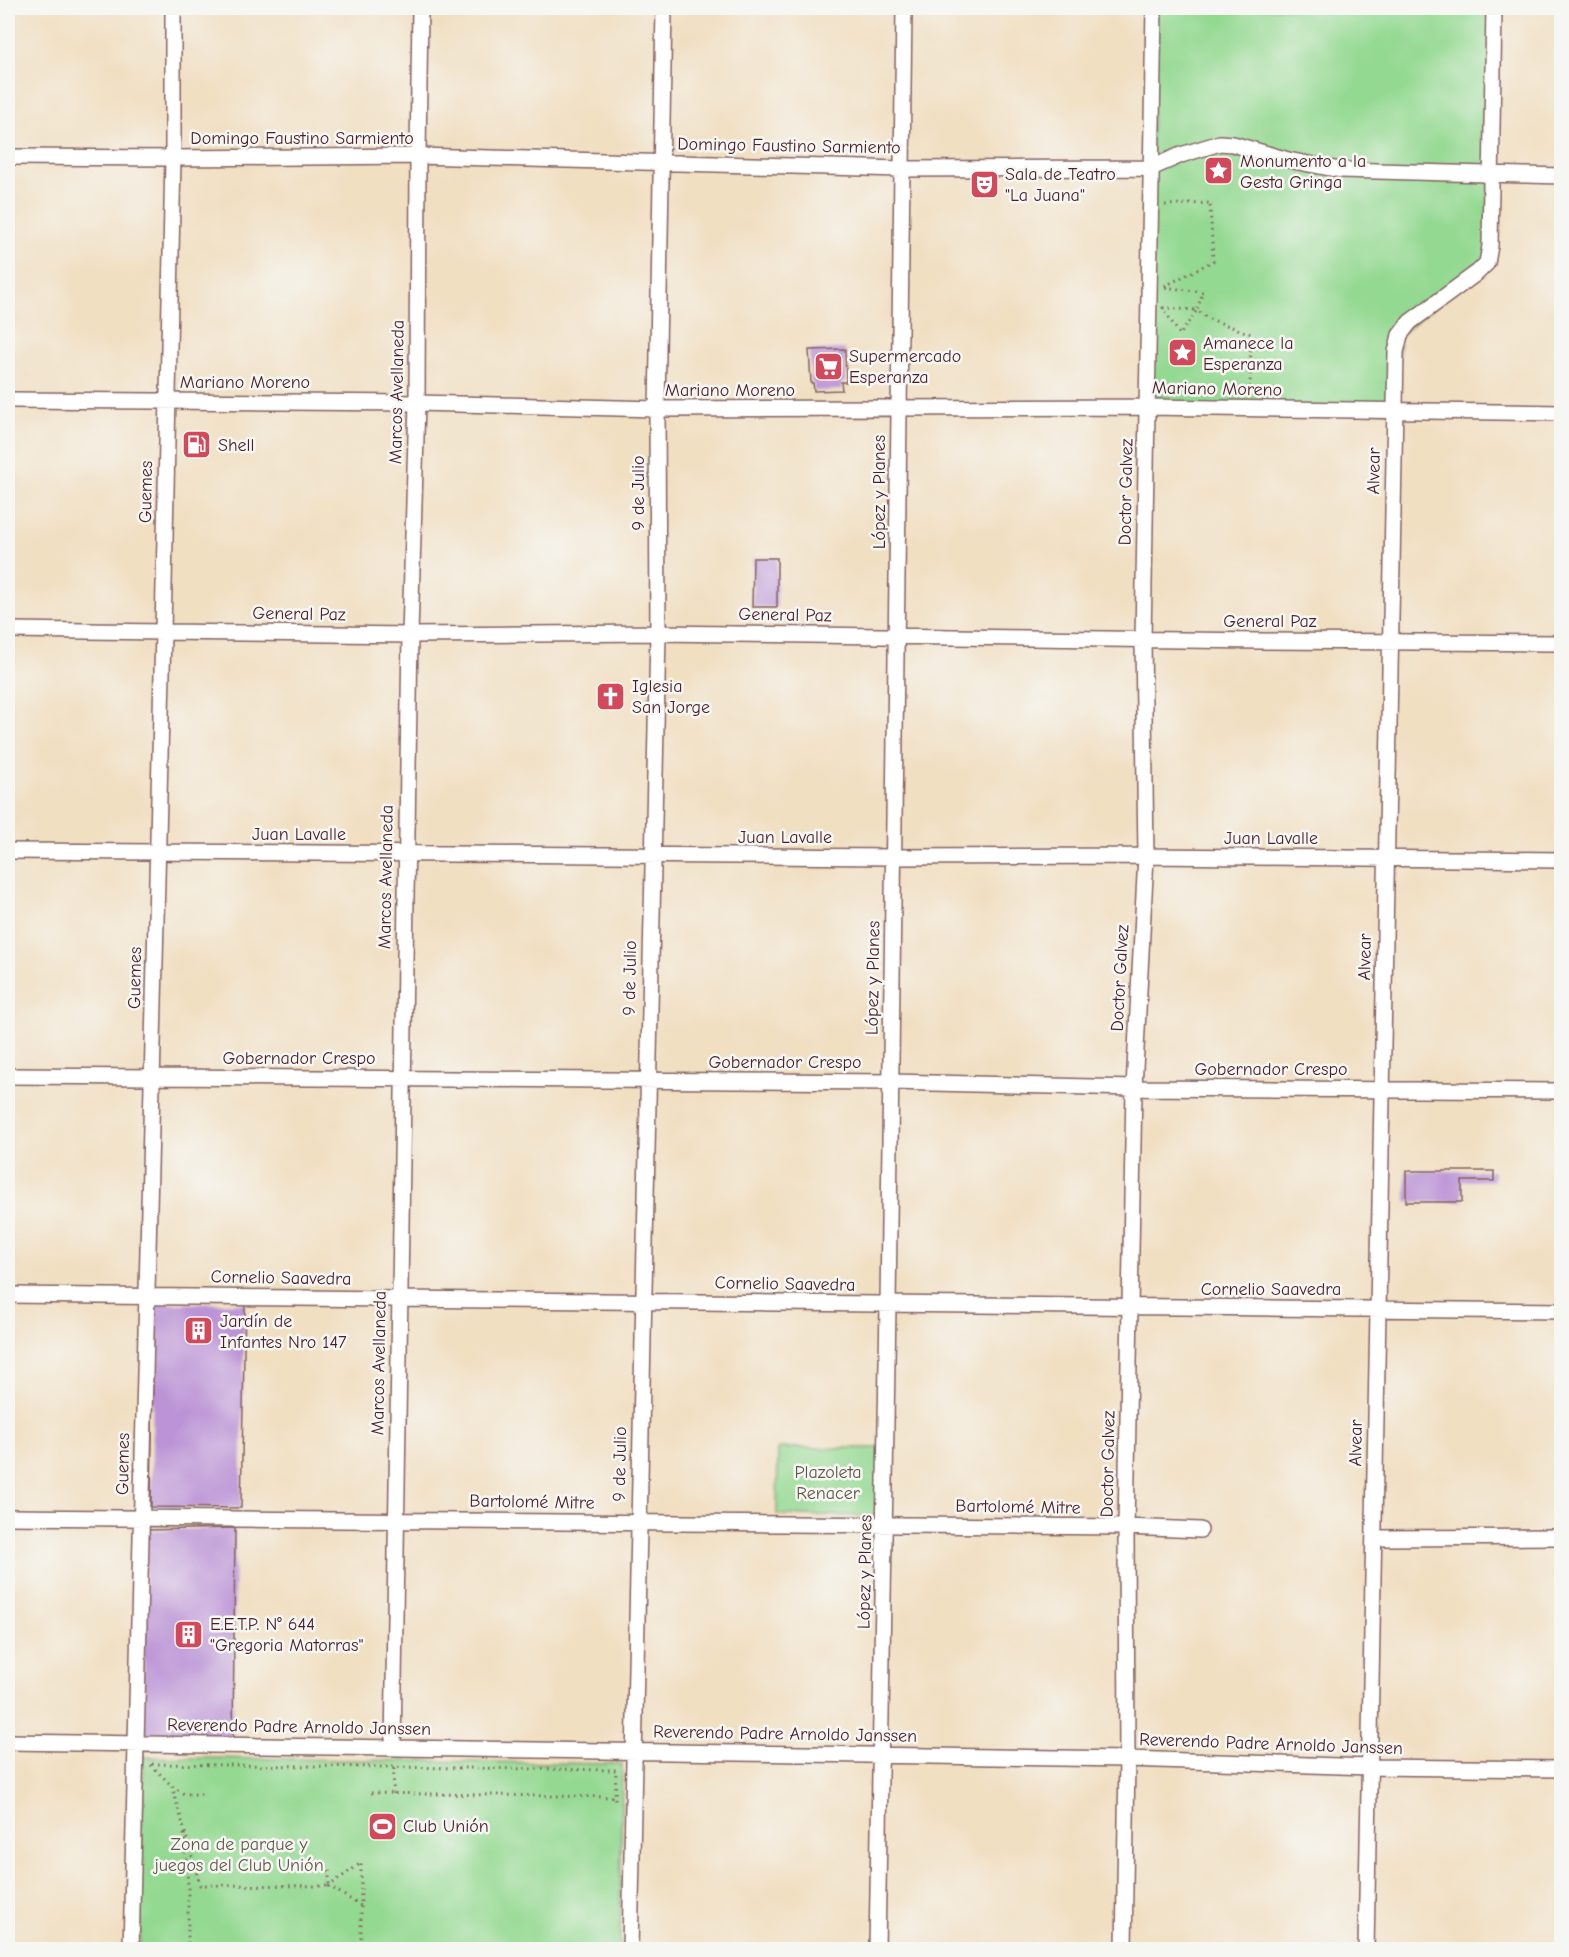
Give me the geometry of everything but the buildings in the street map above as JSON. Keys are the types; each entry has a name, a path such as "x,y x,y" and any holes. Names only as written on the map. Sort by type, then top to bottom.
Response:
{"street":[{"name":"Guemes","path":"131,1950 168,401 173,158 173,8"},
{"name":"Marcos Avellaneda","path":"393,1748 406,854 417,403 417,156 420,8"},
{"name":"9 de Julio","path":"630,1950 658,633 657,409 664,8"},
{"name":"López y Planes","path":"877,1950 898,636 904,8"},
{"name":"Doctor Galvez","path":"1124,1950 1127,1759 1126,1527 1134,1088 1146,856 1143,640 1154,8"},
{"name":"Alvear","path":"1366,1950 1395,352 1400,335 1410,322 1487,263 1490,246 1494,8"},
{"name":"Domingo Faustino Sarmiento","path":"8,157 417,156 901,169 1151,168 1181,155 1220,143 1233,144 1288,160 1340,170 1562,176"},
{"name":"Mariano Moreno","path":"8,400 417,403 657,409 1147,407 1562,413"},
{"name":"General Paz","path":"8,630 410,635 658,633 1562,643"},
{"name":"Juan Lavalle","path":"8,851 1562,860"},
{"name":"Gobernador Crespo","path":"8,1076 891,1082 1134,1088 1562,1091"},
{"name":"Cornelio Saavedra","path":"8,1295 1562,1311"},
{"name":"Bartolomé Mitre","path":"8,1517 1126,1527 1200,1530"},
{"path":"1374,1538 1562,1536"},
{"name":"Reverendo Padre Arnoldo Janssen","path":"8,1742 1127,1759 1370,1767 1562,1769"}],"path":[{"path":"1165,205 1210,203 1213,261 1163,287 1203,292 1197,310 1180,334 1163,308 1197,310 1207,318 1251,334 1250,409"},
{"path":"150,1764 616,1770"},
{"path":"150,1764 150,1775"},
{"path":"150,1764 172,1786 184,1794 205,1794"},
{"path":"393,1794 394,1767"},
{"path":"172,1786 200,1885 329,1886 361,1906"},
{"path":"371,1793 615,1797"},
{"path":"183,1826 188,1885 188,1950"},
{"path":"329,1886 361,1863 361,1950"},
{"path":"329,1866 329,1886"}],"green space":[{"path":"1154,8 1494,8 1487,263 1400,335 1395,411 1147,407"},
{"name":"Plazoleta Renacer","path":"778,1448 880,1448 879,1516 777,1515"},
{"name":"Zona de parque y juegos del Club Unión","path":"143,1757 622,1764 620,1949 140,1949"}],"place":[{"name":"Monumento a la Gesta Gringa","path":"1219,171"},
{"name":"Sala de Teatro \"La Juana\"","path":"984,184"},
{"name":"Amanece la Esperanza","path":"1182,353"},
{"name":"Supermercado Esperanza","path":"828,366"},
{"name":"Shell","path":"197,445"},
{"name":"Iglesia San Jorge","path":"611,696"},
{"name":"Jardín de Infantes Nro 147","path":"199,1331"},
{"name":"E.E.T.P. N° 644 \"Gregoria Matorras\"","path":"189,1634"},
{"name":"Club Unión","path":"382,1826"}]}
